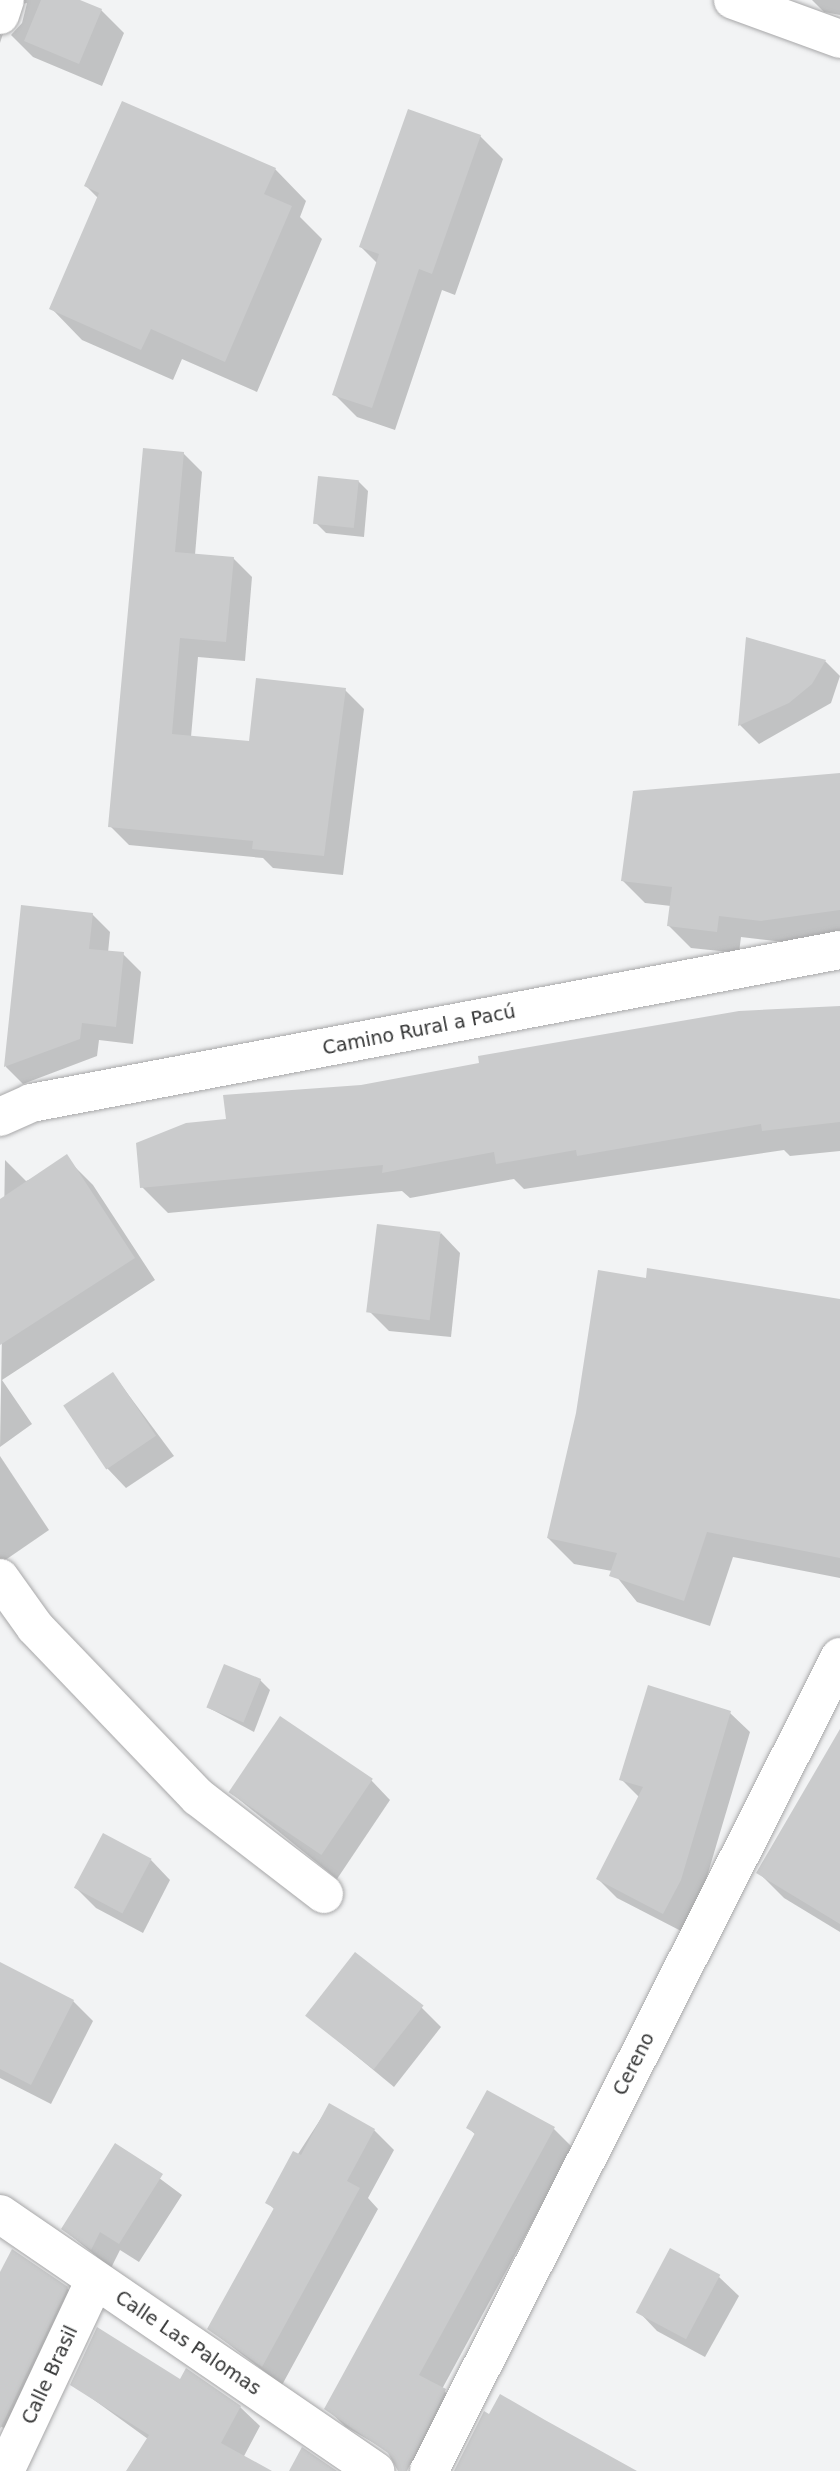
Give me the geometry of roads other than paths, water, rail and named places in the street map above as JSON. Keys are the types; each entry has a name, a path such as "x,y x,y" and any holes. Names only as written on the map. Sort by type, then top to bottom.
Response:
{"street":[{"path":"0,15 5,0"},
{"path":"733,0 840,39"},
{"name":"Camino Rural a Pacú","path":"0,1117 32,1103 840,950"},
{"path":"0,1578 34,1627 198,1797 324,1894"},
{"name":"Cereno","path":"429,2471 840,1657"},
{"name":"Calle Las Palomas","path":"0,2214 376,2471"},
{"name":"Calle Brasil","path":"5,2471 95,2280"}]}
